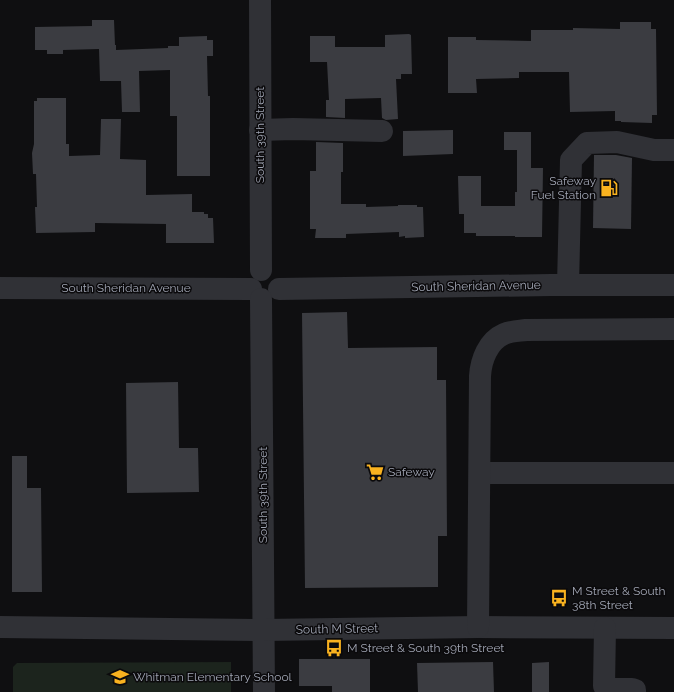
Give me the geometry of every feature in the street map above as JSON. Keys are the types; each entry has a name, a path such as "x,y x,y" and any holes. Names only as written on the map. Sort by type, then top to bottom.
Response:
{"street":[{"name":"South 39th Street","path":"260,0 261,270 253,276 250,285 264,292 264,692"},
{"path":"260,130 293,129 382,131"},
{"path":"568,285 571,160 587,143 617,142 654,150 674,150"},
{"name":"South Sheridan Avenue","path":"0,288 264,292 568,285 674,285"},
{"path":"478,628 480,376 482,362 493,342 504,334 526,330 674,329"},
{"path":"480,473 674,473"},
{"name":"South M Street","path":"0,627 264,630 674,628"},
{"path":"605,628 604,686 607,689 632,689 635,690 635,692"}],"shaded area":[{"name":"Whitman Elementary School","path":"231,662 231,692 13,692 13,667 17,663"}],"building":[{"path":"92,20 114,20 116,50 168,48 168,46 179,46 179,37 207,36 207,40 213,40 213,56 207,56 208,96 210,96 210,176 177,176 177,116 170,116 170,70 139,71 140,112 122,112 121,81 100,81 99,49 63,50 63,54 47,54 47,50 35,50 35,27 92,26"},
{"path":"620,22 651,22 651,29 656,29 657,115 652,115 652,123 615,121 615,111 570,112 569,72 519,72 519,78 476,79 477,93 448,93 448,37 476,37 476,40 531,41 531,30 573,30 573,28 620,29"},
{"path":"385,35 411,35 412,74 401,74 401,79 396,79 398,119 386,120 382,118 381,98 345,99 345,118 326,117 326,100 329,100 327,62 310,62 310,36 335,36 335,47 385,47"},
{"path":"37,98 66,98 66,144 69,144 69,156 100,155 101,119 121,119 120,159 146,160 146,195 192,194 192,212 204,212 204,214 208,214 208,218 213,218 214,243 166,243 166,224 95,223 95,232 36,233 36,174 33,174 32,153 34,144 34,101 37,101"},
{"path":"453,130 453,154 403,156 403,131"},
{"path":"504,132 531,132 531,168 543,168 542,237 476,236 476,233 464,233 464,214 459,214 458,176 481,176 481,206 515,206 515,192 517,192 517,150 504,150"},
{"path":"316,142 343,143 341,204 366,204 366,207 417,205 417,207 423,207 424,237 399,237 399,232 346,234 346,238 315,238 316,229 310,229 310,171 316,171"},
{"name":"Safeway Fuel Station","path":"594,155 616,155 632,158 631,229 593,228"},
{"name":"Safeway","path":"347,312 348,348 437,347 437,380 446,380 447,536 438,536 438,587 305,588 302,313"},
{"path":"178,382 179,448 198,448 199,492 127,493 126,383"},
{"path":"12,456 27,456 27,488 41,488 42,592 12,592"},
{"path":"299,659 370,659 370,692 332,692 332,686 299,686"},
{"path":"493,662 494,692 418,692 417,663"},
{"path":"549,662 549,692 532,692 532,663"}],"place":[{"name":"Safeway Fuel Station","path":"609,188"},
{"name":"Safeway","path":"375,472"},
{"name":"M Street & South 38th Street","path":"559,598"},
{"name":"M Street & South 39th Street","path":"334,648"},
{"name":"Whitman Elementary School","path":"120,677"}]}
